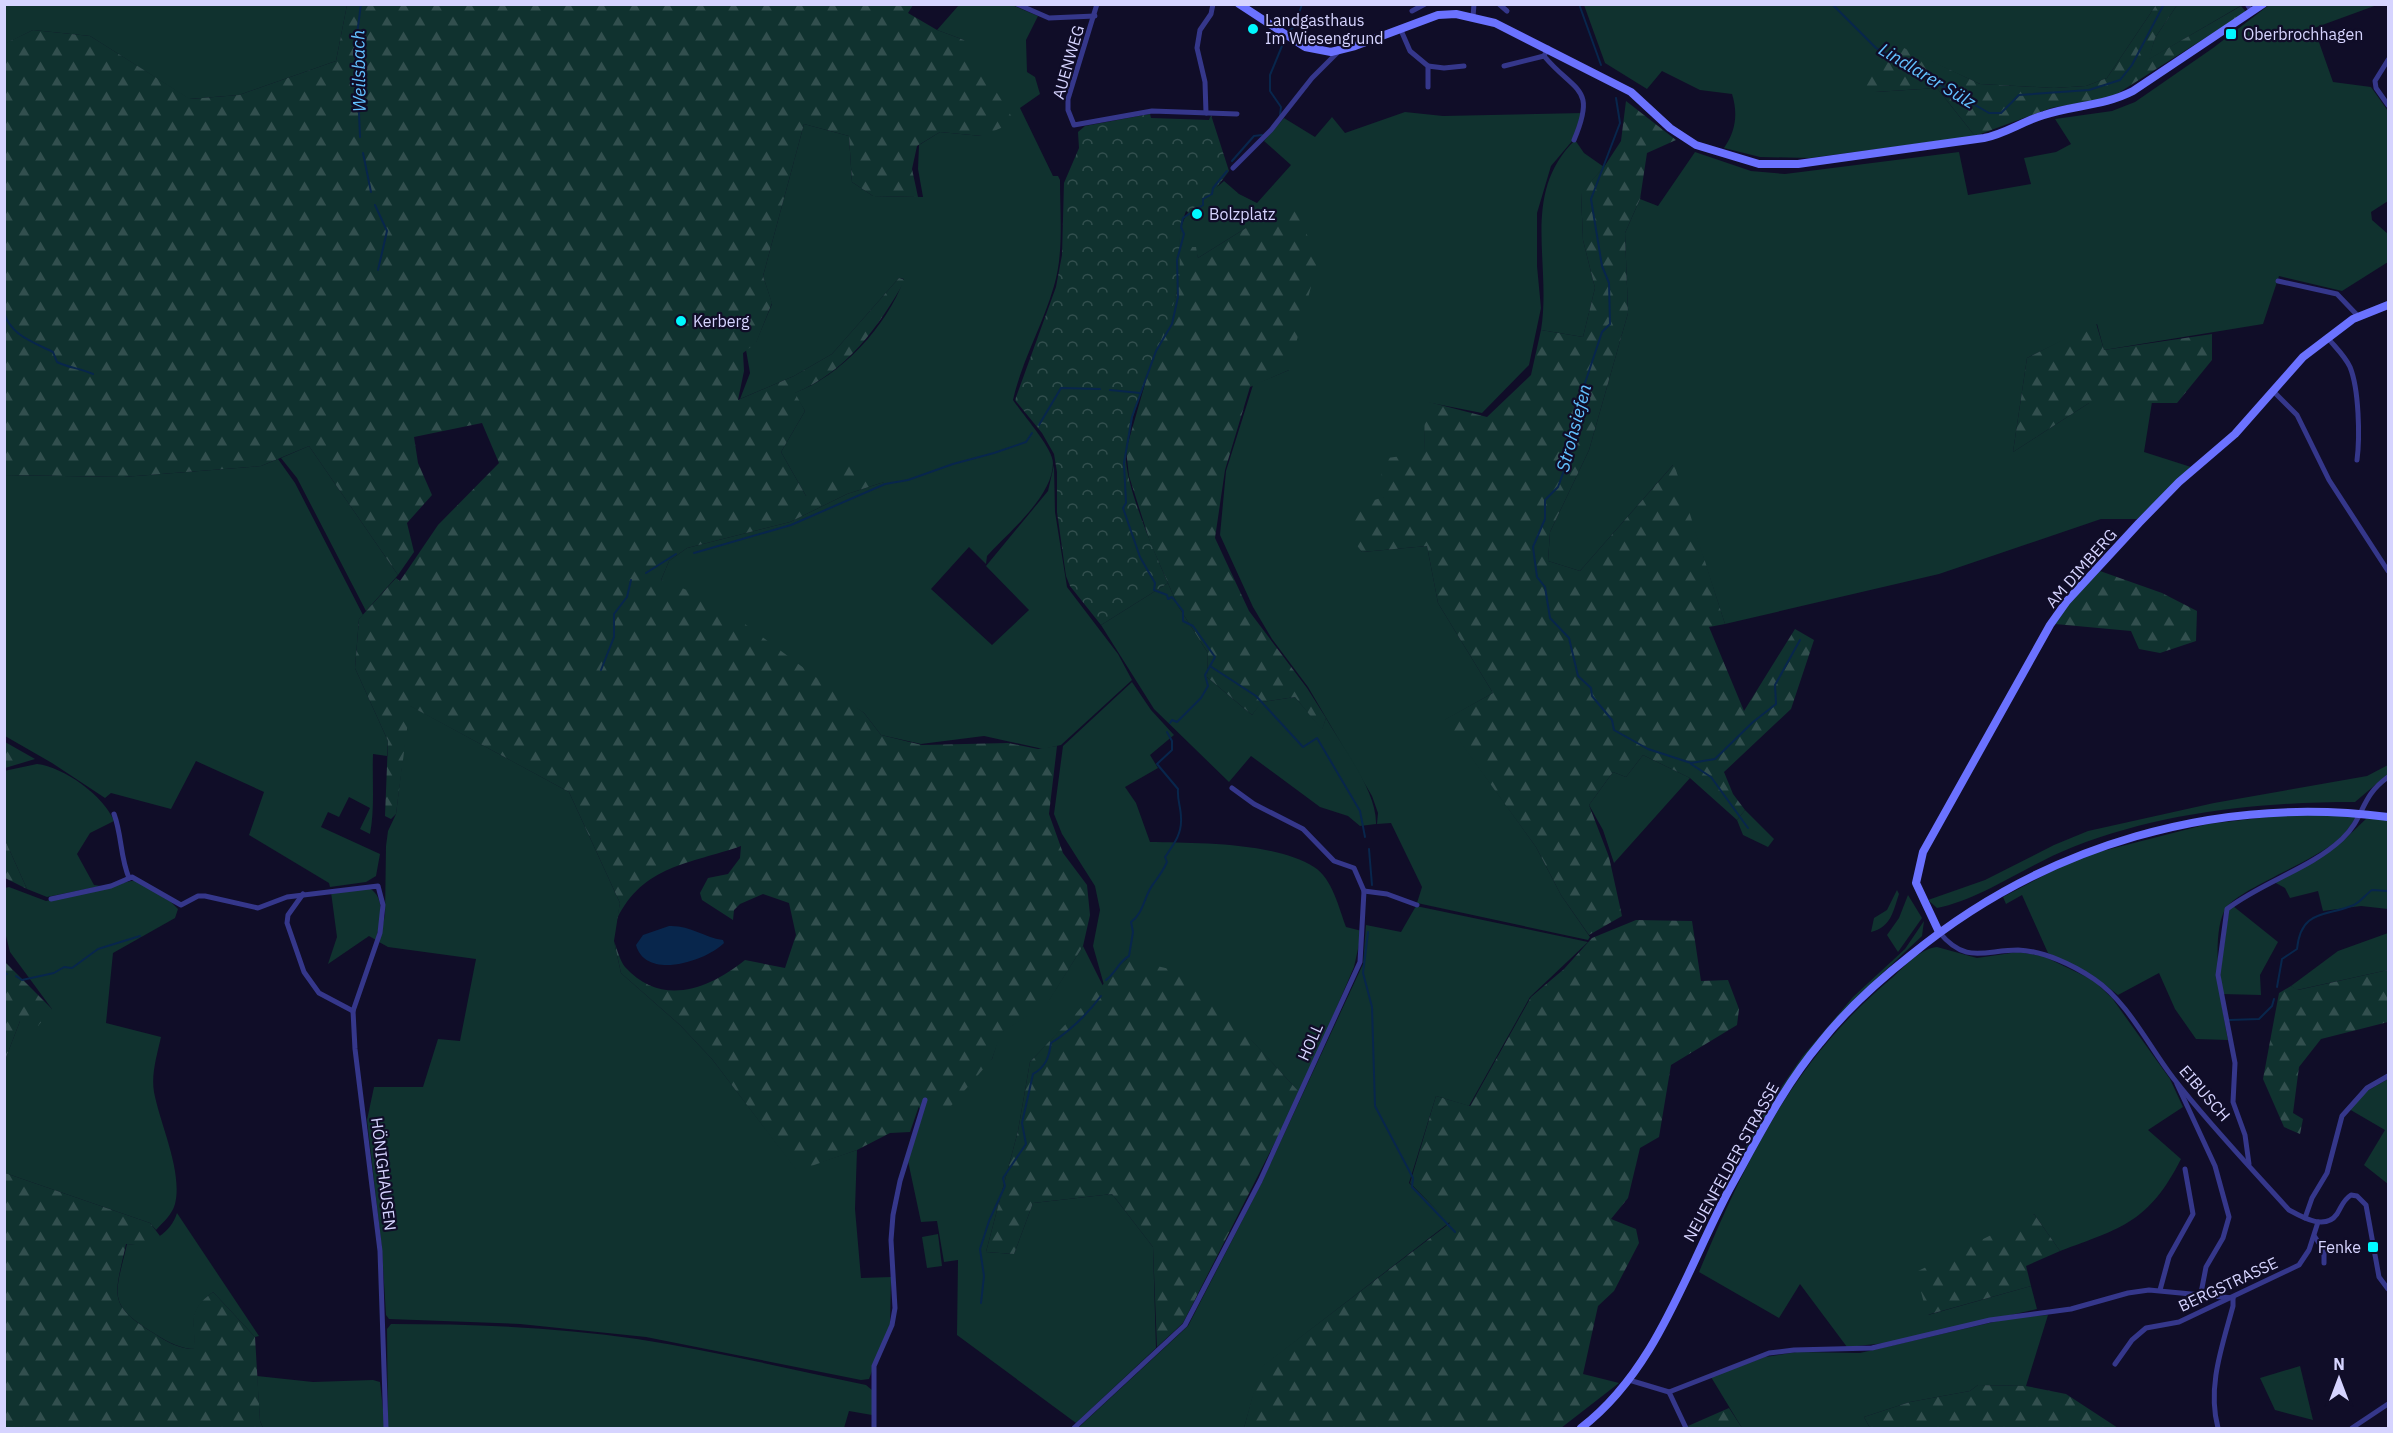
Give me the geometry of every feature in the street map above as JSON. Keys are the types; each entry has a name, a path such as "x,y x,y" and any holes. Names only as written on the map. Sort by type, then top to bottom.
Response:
{"main road":[{"path":"1239,4 1305,47 1331,52 1340,51 1438,15 1473,17 1495,23 1546,52 1631,92 1677,133 1696,145 1743,161 1782,165 1984,138 2002,134 2046,114 2111,101 2133,91 2263,4"},
{"name":"AM DIMBERG","path":"1939,932 1916,883 1923,852 2050,625 2067,601 2179,482 2235,434 2296,364 2327,337 2358,316 2388,305"},
{"name":"NEUENFELDER STRASSE","path":"1581,1428 1616,1398 1651,1345 1712,1223 1779,1098 1820,1042 1860,1000 1939,932 1996,895 2043,870 2076,855 2141,833 2206,819 2303,811 2388,817"}],"street":[{"path":"1017,4 1049,18 1095,16"},
{"name":"AUENWEG","path":"1096,4 1095,16 1068,99 1068,110 1074,125 1152,111 1206,113"},
{"path":"1213,4 1211,14 1200,30 1197,48 1204,82 1206,113 1237,114"},
{"path":"1412,11 1425,4"},
{"path":"1473,17 1474,4"},
{"path":"1499,4 1507,11"},
{"path":"2247,4 2252,12"},
{"path":"1400,28 1410,51 1428,66 1444,68 1464,66"},
{"path":"1233,168 1271,130 1311,78 1340,51"},
{"path":"1504,66 1546,52 1580,90 1584,99 1585,112 1574,140"},
{"path":"2388,60 2375,81 2376,88 2388,105"},
{"path":"1428,66 1428,87"},
{"path":"2278,281 2337,294 2358,316"},
{"path":"2327,337 2349,366 2354,381 2359,447 2357,460"},
{"path":"2273,391 2297,415 2329,480 2388,571"},
{"path":"2249,1164 2245,1135 2233,1102 2235,1063 2218,975 2227,909 2341,840 2361,814 2368,795 2388,777"},
{"path":"1232,788 1254,804 1297,825 1334,861 1354,868 1364,891 1387,894 1417,904"},
{"path":"51,899 111,886 129,878 122,859 119,827 114,814"},
{"name":"HÖNIGHAUSEN","path":"129,878 136,878 181,905 198,896 205,896 258,908 303,894 378,886 383,905 380,933 353,1011 355,1049 380,1251 386,1428"},
{"name":"HOLL","path":"1074,1428 1185,1325 1315,1065 1360,962 1364,891"},
{"path":"303,894 288,915 287,923 304,972 319,993 353,1011"},
{"name":"EIBUSCH","path":"1939,932 1947,941 1977,955 2018,950 2044,954 2094,978 2114,996 2176,1083 2289,1210 2318,1222"},
{"path":"2305,1218 2312,1198 2327,1173 2342,1116 2367,1088 2388,1076"},
{"path":"2176,1083 2215,1167 2229,1216 2223,1238 2206,1267 2201,1293"},
{"path":"874,1428 874,1366 892,1325 896,1308 891,1240 893,1215 900,1181 925,1100"},
{"path":"2160,1290 2169,1257 2193,1214 2185,1169"},
{"path":"2318,1222 2330,1220 2344,1200 2351,1195 2362,1200 2366,1205 2379,1278 2388,1289"},
{"name":"BERGSTRASSE","path":"2115,1364 2140,1331 2179,1322 2221,1300 2233,1298 2243,1290 2299,1265 2314,1237 2318,1222"},
{"path":"2314,1237 2324,1251 2324,1263"},
{"path":"1629,1380 1669,1392 1701,1377 1769,1353 1872,1348 1990,1320 2071,1309 2128,1293 2160,1290 2201,1293 2233,1298 2214,1387 2214,1414 2218,1428"},
{"path":"1669,1392 1686,1428"},
{"path":"2352,1428 2388,1404"}],"green space":[{"path":"4,5 347,5 336,61 239,95 189,99 90,36 33,30 5,44"},
{"path":"347,5 913,5 908,13 937,30 964,40 1015,122 982,136 940,132 917,146 912,169 918,197 873,196 852,182 849,136 804,124 763,276 772,303 756,343 743,353 744,371 738,400 794,376 832,354 899,278 905,280 884,315 859,346 830,373 795,393 805,411 781,452 806,496 848,454 884,482 847,494 790,522 687,548 669,561 661,580 713,600 864,713 881,735 922,745 1008,743 1038,749 1057,746 1049,814 1063,853 1087,885 1090,915 1083,946 1047,1004 1001,1033 992,1059 944,1114 919,1106 910,1132 890,1133 857,1150 797,1171 712,1059 680,1025 621,973 614,941 625,967 639,979 654,987 669,990 685,990 700,986 731,971 745,960 785,968 796,935 789,903 763,894 740,904 734,910 733,920 702,900 700,893 708,878 728,874 740,858 741,846 686,863 654,877 640,887 617,919 620,903 569,792 410,706 396,814 391,819 385,816 388,741 355,668 359,619 396,578 400,581 438,525 499,463 482,423 414,437 418,463 432,495 407,523 414,552 398,575 309,446 261,466 123,477 5,475 4,44 33,30 90,36 190,99 239,95 336,61"},
{"path":"959,5 1012,5 1038,16 1026,40 1027,72 1035,77 1040,94 1020,108 1053,176 1058,176 1060,180 1060,247 1054,286 1013,400 1043,440 1053,463 1046,488 1038,501 987,556 986,564 969,547 931,589 992,645 1029,610 986,566 1048,491 1054,465 1055,512 1067,587 1118,654 1132,680 1061,745 1043,749 984,736 921,744 881,735 864,713 661,580 669,561 687,548 790,522 847,494 884,482 806,496 781,452 805,411 794,393 829,375 860,347 886,314 904,279 899,278 832,354 794,376 740,399 750,373 746,350 756,342 772,304 763,276 804,124 849,136 852,182 873,196 923,197 918,169 919,145 940,132 982,136 964,40 937,30"},
{"path":"1584,5 2156,5 2107,78 2086,86 2054,88 1980,84 1904,49 1875,92 1937,88 1975,136 1810,158 1760,157 1724,148 1735,122 1732,94 1700,90 1662,71 1647,89 1605,63"},
{"path":"2156,5 2177,5 2155,38 2149,59 2241,6 2246,12 2112,97 2051,108 1975,136 1937,88 1875,92 1859,83 1904,48 1980,84 2054,88 2086,86 2107,78"},
{"path":"2177,5 2242,5 2148,60 2155,38"},
{"path":"2269,5 2377,5 2314,28 2333,82 2371,87 2388,111 2388,201 2371,212 2372,220 2388,234 2388,262 2342,291 2279,276 2263,324 2104,350 2097,324 2027,358 2013,452 2089,403 2152,402 2144,452 2191,467 2137,519 2101,519 1939,574 1725,624 1673,465 1580,571 1548,561 1550,532 1589,450 1628,313 1625,233 1640,199 1658,206 1695,152 1751,171 1785,174 1959,152 1968,195 2031,184 2024,158 2056,152 2071,144 2055,119 2112,111 2135,102 2213,48"},
{"path":"1626,101 1676,140 1647,153 1640,199 1625,233 1628,313 1589,450 1550,532 1548,561 1580,571 1674,464 1725,624 1709,627 1744,711 1795,629 1814,640 1791,709 1724,772 1733,794 1745,810 1737,820 1690,778 1643,755 1626,777 1613,772 1589,805 1609,857 1622,916 1589,935 1561,895 1536,847 1444,720 1493,693 1438,603 1427,546 1362,552 1355,543 1355,506 1384,497 1380,459 1424,453 1425,401 1487,417 1531,375 1541,330 1583,337 1595,288 1583,240 1581,192 1604,167 1621,141"},
{"path":"1405,112 1443,116 1583,113 1573,140 1551,166 1537,213 1537,266 1541,308 1529,365 1482,413 1426,402 1424,453 1384,497 1355,542 1362,552 1427,546 1438,603 1493,693 1445,720 1536,847 1561,895 1590,937 1588,940 1417,903 1422,887 1391,823 1377,824 1378,813 1372,796 1308,687 1272,639 1253,607 1220,535 1226,471 1253,385 1289,370 1246,228 1198,258 1195,247 1179,247 1183,223 1192,208 1224,181 1239,194 1257,203 1291,165 1264,141 1284,118 1315,137 1332,117 1345,133"},
{"path":"1150,114 1151,118 1209,120 1211,115 1229,171 1199,211 1192,215 1186,211 1182,222 1177,292 1135,409 1126,449 1126,462 1134,497 1168,583 1101,625 1070,586 1066,576 1057,512 1057,472 1054,454 1042,433 1015,400 1056,287 1062,255 1064,183 1079,148 1078,132 1085,126"},
{"path":"1575,140 1584,153 1604,167 1581,193 1583,240 1595,288 1583,337 1541,330 1543,206 1548,183 1558,161"},
{"path":"1294,205 1318,260 1289,370 1250,387 1225,470 1215,538 1249,611 1307,688 1326,718 1322,730 1295,697 1262,702 1252,715 1207,677 1208,653 1178,606 1150,542 1129,476 1126,450 1147,377 1178,290 1179,247 1196,247 1198,258 1246,228"},
{"path":"2096,323 2104,350 2212,334 2212,360 2177,403 2089,403 2013,452 2027,358"},
{"path":"309,446 398,575 366,611 297,478 281,458"},
{"path":"278,459 295,483 363,615 359,619 355,668 388,741 387,756 373,754 373,804 370,834 360,829 370,808 349,797 339,817 328,812 321,827 380,854 376,876 366,882 330,887 329,883 249,835 264,792 196,761 171,809 111,793 105,798 52,763 5,736 4,475 123,477 261,466"},
{"path":"2100,571 2162,593 2197,611 2196,641 2160,653 2139,649 2131,631 2055,624 2070,603"},
{"path":"1168,583 1178,606 1208,653 1207,677 1252,715 1261,702 1295,697 1322,729 1326,718 1365,784 1375,811 1376,824 1360,826 1348,816 1320,807 1251,756 1229,782 1154,709 1101,625"},
{"path":"1132,682 1151,710 1174,735 1150,755 1158,768 1125,787 1136,803 1150,842 1257,848 1298,859 1314,867 1326,878 1346,927 1362,931 1354,967 1300,1093 1251,1040 1127,959 1104,985 1093,946 1100,910 1095,886 1062,834 1054,814 1063,746"},
{"path":"409,705 569,792 620,903 614,941 621,973 680,1025 712,1059 797,1170 857,1150 855,1209 861,1278 891,1277 890,1325 869,1379 861,1380 646,1337 520,1324 389,1319 386,1315 382,1250 367,1120 374,1087 423,1087 438,1039 460,1041 476,959 388,947 379,942 385,915 386,846 388,831 396,814"},
{"path":"5,742 35,759 5,768"},
{"path":"1643,755 1690,778 1614,863 1603,830 1589,805 1613,772 1626,777"},
{"path":"37,764 48,766 82,784 109,811 114,821 90,833 77,854 94,885 101,886 47,897 27,889 5,840 4,771"},
{"path":"2388,765 2388,774 2355,802 2247,807 2176,817 2107,835 2073,847 1987,890 1953,904 1937,908 1928,900 1985,880 2054,845 2088,831 2214,803 2367,776"},
{"path":"1745,810 1774,839 1768,847 1743,835 1737,820"},
{"path":"2304,813 2357,817 2340,838 2329,847 2246,892 2226,908 2218,936 2218,973 2228,1040 2196,1039 2175,1009 2159,973 2118,995 2095,977 2048,953 2022,895 2006,904 2003,897 2079,857 2208,824"},
{"path":"2368,817 2388,820 2388,909 2361,906 2323,911 2318,891 2290,898 2285,888 2274,882 2344,840"},
{"path":"5,840 27,889 5,878"},
{"path":"137,881 171,902 178,909 175,918 113,953 106,1023 161,1037 153,1085 170,1148 177,1191 172,1212 156,1230 150,1223 5,1173 5,1060 20,1021 52,1009 10,952 5,932 5,888 9,887 46,901"},
{"path":"369,888 375,892 381,911 376,940 369,936 328,964 337,937 331,892"},
{"path":"1897,890 1899,894 1887,923 1871,932 1874,918 1887,910"},
{"path":"1908,895 1922,918 1898,952 1887,935 1899,918"},
{"path":"1416,906 1588,942 1530,997 1469,1106 1436,1096 1409,1183 1450,1222 1261,1368 1244,1428 1078,1428 1188,1326 1261,1184 1363,964 1366,925 1401,932"},
{"path":"2233,906 2278,942 2260,975 2261,995 2222,994 2220,974 2229,910"},
{"path":"1636,920 1692,921 1701,981 1728,980 1739,1009 1737,1025 1671,1065 1659,1137 1640,1148 1628,1198 1611,1219 1636,1229 1639,1243 1614,1291 1598,1306 1583,1374 1619,1383 1561,1428 1244,1428 1260,1368 1450,1223 1410,1183 1436,1096 1470,1106 1531,997 1564,969 1592,938"},
{"path":"1924,921 1922,936 1856,998 1800,1063 1777,1096 1724,1188 1767,1108 1802,1057 1853,997 1905,949"},
{"path":"2388,933 2388,970 2297,990 2291,986 2338,951"},
{"path":"1083,946 1103,986 1030,1062 1018,1131 986,1252 1014,1254 1033,1203 1112,1194 1153,1247 1156,1348 1076,1423 957,1335 958,1260 944,1262 937,1221 921,1222 908,1161 923,1113 918,1106 992,1059 1000,1033 1047,1003"},
{"path":"1937,947 1977,958 2018,952 2043,956 2093,980 2112,998 2170,1079 2183,1107 2148,1130 2181,1159 2157,1197 2145,1210 2132,1220 2101,1236 2060,1251 2034,1214 1928,1315 2031,1286 2037,1309 1886,1343 1847,1347 1800,1284 1779,1318 1699,1272 1756,1149 1801,1076 1858,1008 1914,958"},
{"path":"1127,959 1191,974 1300,1093 1183,1323 1157,1347 1153,1247 1112,1194 1033,1203 1014,1254 986,1252 1018,1131 1030,1062"},
{"path":"5,962 52,1009 38,1026 20,1021 5,1060"},
{"path":"2388,970 2388,1022 2321,1039 2299,1067 2293,1113 2303,1119 2300,1134 2284,1127 2263,1079 2279,993 2291,986 2298,990"},
{"path":"2388,1079 2388,1184 2364,1165 2385,1130 2349,1109 2367,1091"},
{"path":"5,1173 150,1223 160,1236 156,1240 144,1244 126,1244 117,1287 121,1306 139,1324 164,1340 194,1349 195,1312 204,1299 213,1292 255,1337 260,1421 263,1428 5,1428"},
{"path":"177,1213 259,1336 255,1337 213,1292 199,1306 194,1317 195,1349 179,1346 160,1337 139,1324 121,1306 118,1297 119,1276 127,1244 143,1243 157,1238 174,1221"},
{"path":"2034,1214 2060,1251 2026,1266 2031,1286 1927,1315 1916,1272"},
{"path":"938,1234 942,1266 927,1268 922,1237"},
{"path":"2048,1315 2026,1386 1978,1385 1970,1391 1910,1402 1864,1417 1870,1428 1742,1428 1711,1377 1765,1357 1797,1352 1860,1353 2015,1317"},
{"path":"391,1324 545,1329 637,1339 695,1349 866,1385 872,1390 872,1415 849,1411 844,1428 388,1428 387,1329"},
{"path":"2300,1366 2313,1420 2275,1410 2260,1378"},
{"path":"257,1376 313,1382 373,1380 380,1382 385,1428 263,1428 260,1421"},
{"path":"1978,1385 2026,1386 2066,1394 2118,1428 1870,1428 1864,1417 1910,1402 1970,1391"},
{"path":"1729,1408 1742,1428 1689,1428 1688,1426"}],"water":[{"path":"669,926 690,929 723,940 724,943 704,956 677,964 663,965 651,962 642,956 636,945 643,935"}],"waterway":[{"name":"Weilsbach","path":"360,137 356,42 361,4"},
{"path":"1289,31 1295,26 1302,4"},
{"name":"Strohsiefen","path":"1579,4 1601,65"},
{"name":"Lindlarer Sülz","path":"1832,4 1876,48 1989,113 2001,113 2019,95 2089,90 2120,80 2132,65 2164,4"},
{"path":"1280,115 1281,107 1270,91 1270,75 1282,46"},
{"name":"Strohsiefen","path":"1616,98 1620,123 1591,199 1602,266 1609,283 1610,324 1602,332 1575,413 1572,449 1558,487 1545,500 1545,519 1533,547 1537,577 1545,587 1550,618 1569,638 1578,676 1591,688 1592,696 1612,720 1614,730 1648,749 1691,763 1715,759 1753,722 1776,704 1775,685 1800,640"},
{"path":"1232,161 1254,136 1262,135"},
{"name":"Weilsbach","path":"363,153 371,192"},
{"path":"1170,723 1172,720 1177,722 1201,698 1208,686 1205,675 1215,657 1193,626 1183,621 1183,611 1172,597 1168,599 1167,595 1154,590 1155,583 1140,557 1123,508 1126,503 1124,463 1132,417 1156,351 1172,324 1178,297 1177,260 1184,234 1181,227 1183,218 1203,205 1203,199 1212,194 1213,188 1227,171"},
{"name":"Weilsbach","path":"375,205 387,231 378,270"},
{"path":"4,312 11,327 30,341 53,352 57,362 93,374"},
{"path":"1039,425 1061,388 1100,389"},
{"path":"1110,390 1140,393"},
{"path":"694,553 791,525 885,484 908,480 1026,442 1032,433"},
{"path":"646,573 676,554"},
{"path":"601,670 614,637 614,614 627,597 631,580"},
{"path":"1210,666 1256,696 1303,747 1317,738 1360,811 1365,837"},
{"path":"1106,980 1129,956 1133,932 1131,922 1139,914 1151,888 1164,868 1167,862 1165,857 1177,839 1180,829 1178,789 1157,764 1172,750 1172,741 1167,732"},
{"path":"1691,764 1711,777 1748,828"},
{"path":"1369,849 1372,885"},
{"path":"2277,987 2282,959 2297,949 2299,936 2309,921 2316,916 2354,905 2372,890 2388,891"},
{"path":"1368,932 1363,973 1372,1007 1375,1106 1413,1178 1412,1187 1455,1232"},
{"path":"16,976 22,980 54,973 64,967 72,968 98,949 140,936"},
{"path":"981,1303 984,1276 980,1249 989,1221 1005,1186 1003,1178 1026,1144 1022,1123 1033,1074 1046,1061 1051,1043 1078,1021 1101,996"},
{"path":"2229,1020 2259,1019 2272,1006 2274,999"}],"place":[{"name":"Landgasthaus Im Wiesengrund","path":"1253,29"},
{"name":"Oberbrochhagen","path":"2231,34"},
{"name":"Bolzplatz","path":"1197,214"},
{"name":"Kerberg","path":"681,321"},
{"name":"Fenke","path":"2373,1247"}]}
